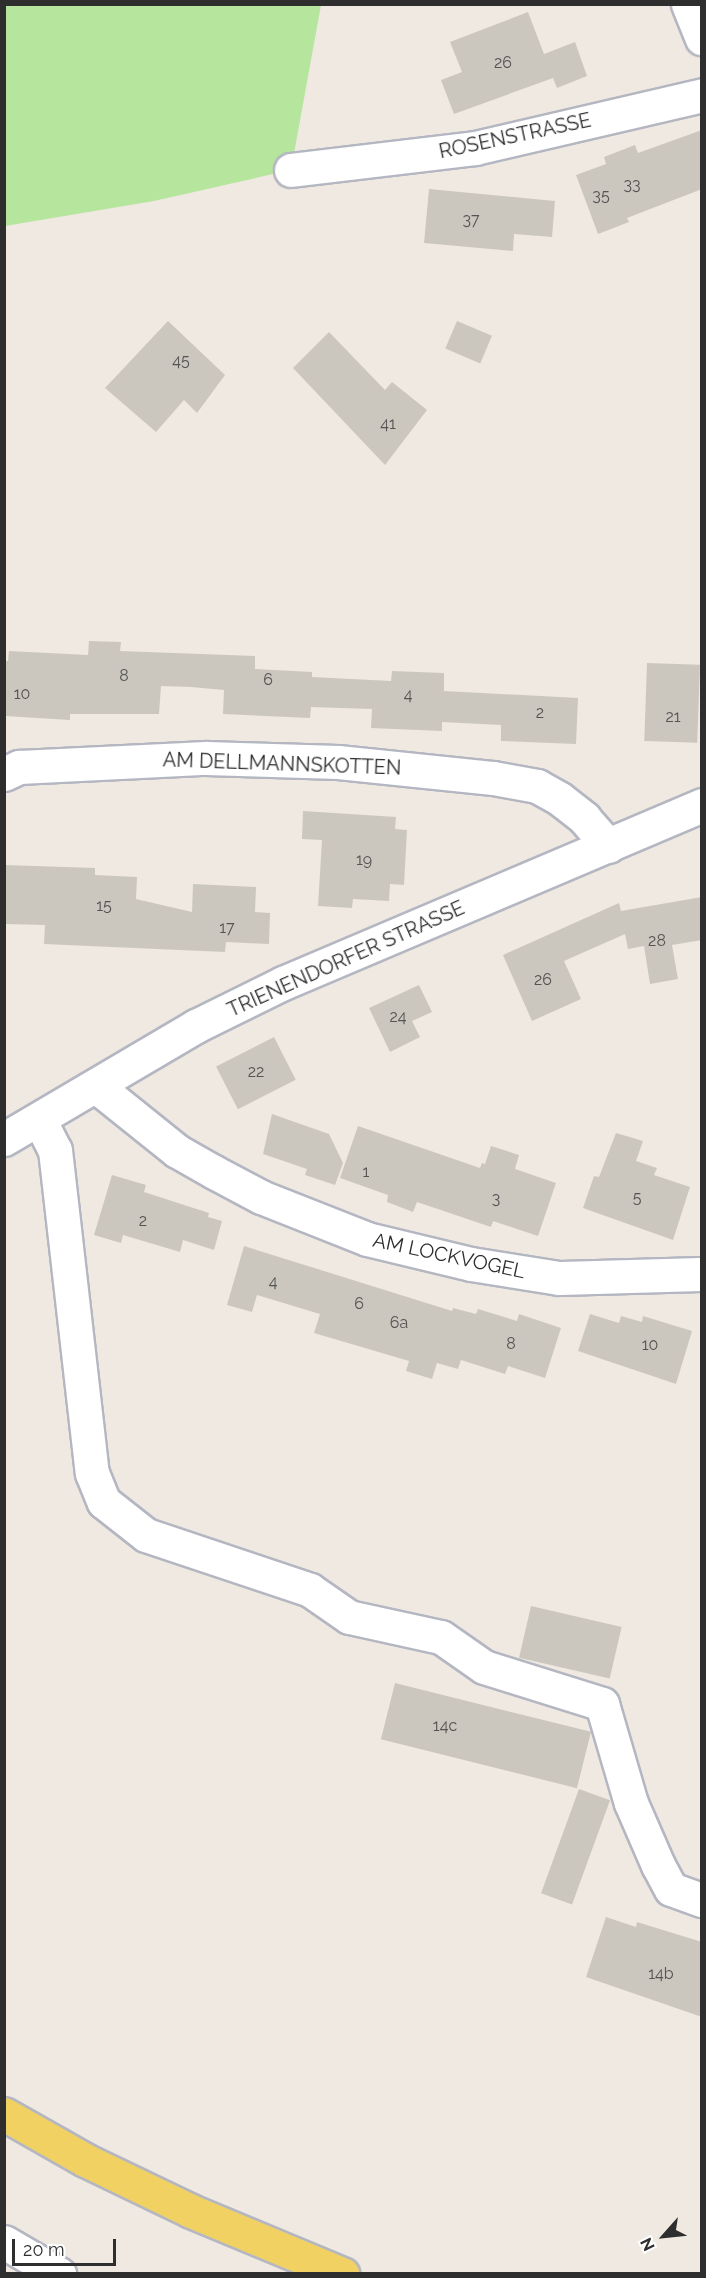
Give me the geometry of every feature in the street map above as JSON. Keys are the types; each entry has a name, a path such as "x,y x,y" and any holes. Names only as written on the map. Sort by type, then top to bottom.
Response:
{"main road":[{"path":"4,2114 85,2160 191,2211 342,2274"}],"street":[{"path":"688,4 702,38"},
{"name":"ROSENSTRASSE","path":"291,170 474,148 702,95"},
{"name":"AM DELLMANNSKOTTEN","path":"4,774 19,767 206,759 338,762 482,776 537,786 552,794 584,818 608,846"},
{"name":"TRIENENDORFER STRASSE","path":"4,1139 196,1026 283,983 702,805"},
{"name":"AM LOCKVOGEL","path":"96,1086 177,1151 214,1172 292,1210 367,1239 471,1264 559,1278 702,1274"},
{"path":"39,1119 55,1150 92,1473 104,1502 146,1534 310,1590 349,1617 441,1637 484,1667 602,1704 631,1803 658,1865 671,1889 702,1899"},
{"path":"4,2242 59,2274"}],"green space":[{"path":"5,5 321,5 291,170 154,201 5,226"}],"building":[{"path":"528,12 544,54 575,42 587,76 557,88 553,78 454,114 441,80 462,72 450,42"},
{"path":"702,130 702,189 627,218 629,222 598,234 576,175 606,164 604,157 635,145 638,153"},
{"path":"429,189 555,201 552,237 514,234 513,251 424,243"},
{"path":"168,321 225,375 197,413 184,400 156,432 105,388"},
{"path":"457,321 492,336 480,363 445,349"},
{"path":"329,332 385,390 392,382 427,410 385,465 293,368"},
{"path":"89,641 121,642 120,651 255,656 255,669 312,672 312,677 391,681 392,671 444,673 444,691 578,698 576,744 501,741 501,725 442,722 442,731 371,728 372,709 311,707 310,718 223,714 224,690 191,687 161,686 159,714 70,714 70,720 5,716 4,661 8,661 9,651 88,655"},
{"path":"647,663 700,665 697,743 644,741"},
{"path":"303,811 396,817 395,829 407,830 404,885 390,884 389,901 353,899 352,908 318,906 322,840 302,839"},
{"path":"4,865 95,868 95,875 137,877 136,899 192,912 193,884 256,887 255,912 270,913 269,944 226,942 225,952 44,944 45,925 4,924"},
{"path":"702,897 702,940 672,945 678,979 650,984 644,946 628,949 625,934 564,961 581,999 532,1021 503,955 619,903 621,911"},
{"path":"419,985 432,1012 412,1021 420,1037 390,1052 369,1008"},
{"path":"274,1037 296,1080 238,1109 216,1067"},
{"path":"272,1114 329,1134 343,1163 335,1185 305,1175 307,1169 263,1154"},
{"path":"358,1126 480,1168 482,1163 485,1164 491,1146 519,1155 515,1169 556,1183 538,1236 493,1221 491,1227 417,1202 413,1212 387,1202 388,1195 340,1178"},
{"path":"616,1133 643,1141 636,1161 657,1168 654,1175 690,1187 673,1240 583,1208 594,1176 599,1177"},
{"path":"112,1175 146,1185 144,1192 209,1213 208,1217 222,1221 214,1250 183,1240 180,1252 123,1235 121,1243 94,1235"},
{"path":"244,1246 452,1311 453,1308 476,1314 478,1309 517,1321 519,1314 561,1328 545,1378 508,1366 505,1374 461,1360 458,1369 437,1363 432,1379 406,1371 409,1361 314,1333 320,1314 257,1295 252,1312 227,1305"},
{"path":"590,1314 619,1323 621,1316 642,1322 643,1316 692,1331 676,1384 578,1351"},
{"path":"531,1606 622,1627 610,1679 519,1658"},
{"path":"395,1683 591,1732 577,1788 381,1739"},
{"path":"579,1789 610,1800 572,1905 541,1893"},
{"path":"606,1917 636,1927 637,1922 702,1942 702,2017 586,1977"}]}
